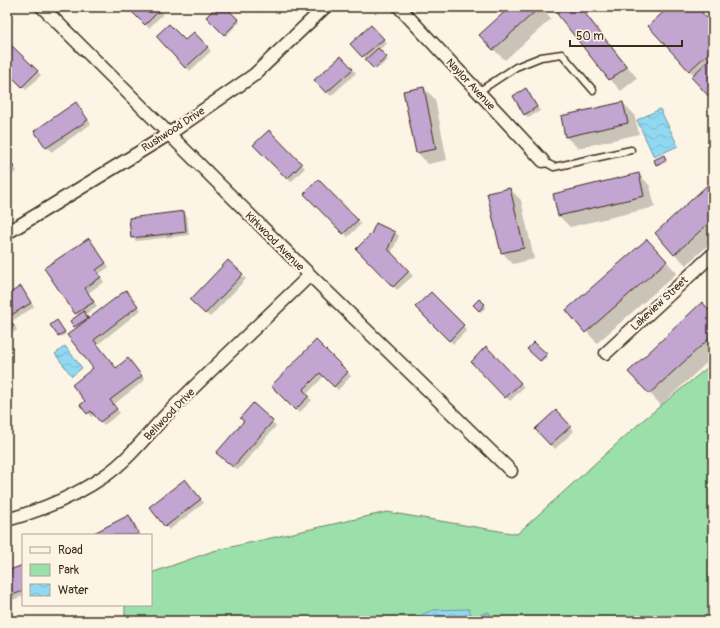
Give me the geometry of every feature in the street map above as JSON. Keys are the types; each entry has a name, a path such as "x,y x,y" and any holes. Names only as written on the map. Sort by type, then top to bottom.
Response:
{"street":[{"name":"Kirkwood Avenue","path":"42,7 310,276 511,471"},
{"name":"Rushwood Drive","path":"7,233 169,134 254,75 326,7"},
{"name":"Naylor Avenue","path":"399,7 543,161"},
{"name":"Lakeview Street","path":"606,353 713,254"},
{"name":"Bellwood Drive","path":"7,520 32,513 77,492 107,474 136,448 166,415 310,276"}],"lane":[{"path":"478,92 516,67 541,57 562,54 594,90"},
{"path":"543,161 554,167 631,150"}],"green space":[{"path":"713,363 713,621 125,621 125,606 152,606 152,573 213,551 387,512 517,534 642,421"}],"water":[{"path":"660,109 678,146 654,157 637,120"},
{"path":"65,346 82,368 72,376 55,354"},
{"path":"469,609 472,617 489,612 492,621 407,621 433,610"}],"building":[{"path":"127,7 157,7 160,10 145,25"},
{"path":"216,7 225,7 239,20 224,35 206,17"},
{"path":"510,7 540,7 493,50 479,35"},
{"path":"559,7 580,7 627,67 609,80 554,10"},
{"path":"669,7 697,7 713,25 713,49 689,71 648,26"},
{"path":"169,24 185,40 194,32 208,47 185,68 156,36"},
{"path":"371,25 384,39 362,57 350,44"},
{"path":"7,41 38,71 22,87 7,72"},
{"path":"378,48 387,57 374,69 365,60"},
{"path":"341,56 353,69 326,93 314,80"},
{"path":"713,56 713,99 712,100 691,77"},
{"path":"424,87 436,149 416,153 403,91"},
{"path":"526,88 537,107 524,115 513,96"},
{"path":"76,102 88,120 46,148 34,131"},
{"path":"623,102 628,123 565,137 561,116"},
{"path":"269,130 302,164 287,179 253,145"},
{"path":"664,155 666,160 656,165 654,160"},
{"path":"7,157 14,167 7,172"},
{"path":"639,173 644,196 558,216 553,194"},
{"path":"318,179 358,220 343,234 304,194"},
{"path":"713,180 713,219 674,255 655,233"},
{"path":"510,188 524,248 501,253 487,193"},
{"path":"184,211 186,232 131,238 129,218"},
{"path":"376,223 395,232 388,249 409,271 393,287 356,249 371,234"},
{"path":"89,238 106,263 96,270 101,277 85,288 94,302 75,314 44,268"},
{"path":"647,239 667,261 585,333 566,310"},
{"path":"228,260 243,274 205,314 190,300"},
{"path":"21,286 31,303 8,317 14,326 7,331 7,295"},
{"path":"126,290 138,306 94,340 116,368 128,358 142,376 110,400 117,409 100,422 91,411 87,414 80,405 85,401 72,385 93,368 67,335"},
{"path":"431,292 464,325 449,341 415,307"},
{"path":"479,299 485,304 479,311 473,305"},
{"path":"702,302 713,314 713,335 649,394 628,372"},
{"path":"84,311 88,318 74,327 70,321"},
{"path":"57,320 65,332 58,336 50,325"},
{"path":"316,340 348,372 334,387 320,373 303,390 309,396 295,410 271,386"},
{"path":"534,342 547,354 540,361 527,349"},
{"path":"486,346 521,383 505,398 471,362"},
{"path":"253,403 273,421 233,467 216,453 244,421 240,418"},
{"path":"556,410 571,426 550,445 535,429"},
{"path":"185,479 201,499 165,527 149,507"},
{"path":"129,515 138,534 92,534"},
{"path":"22,565 22,591 7,597 7,571"}]}
